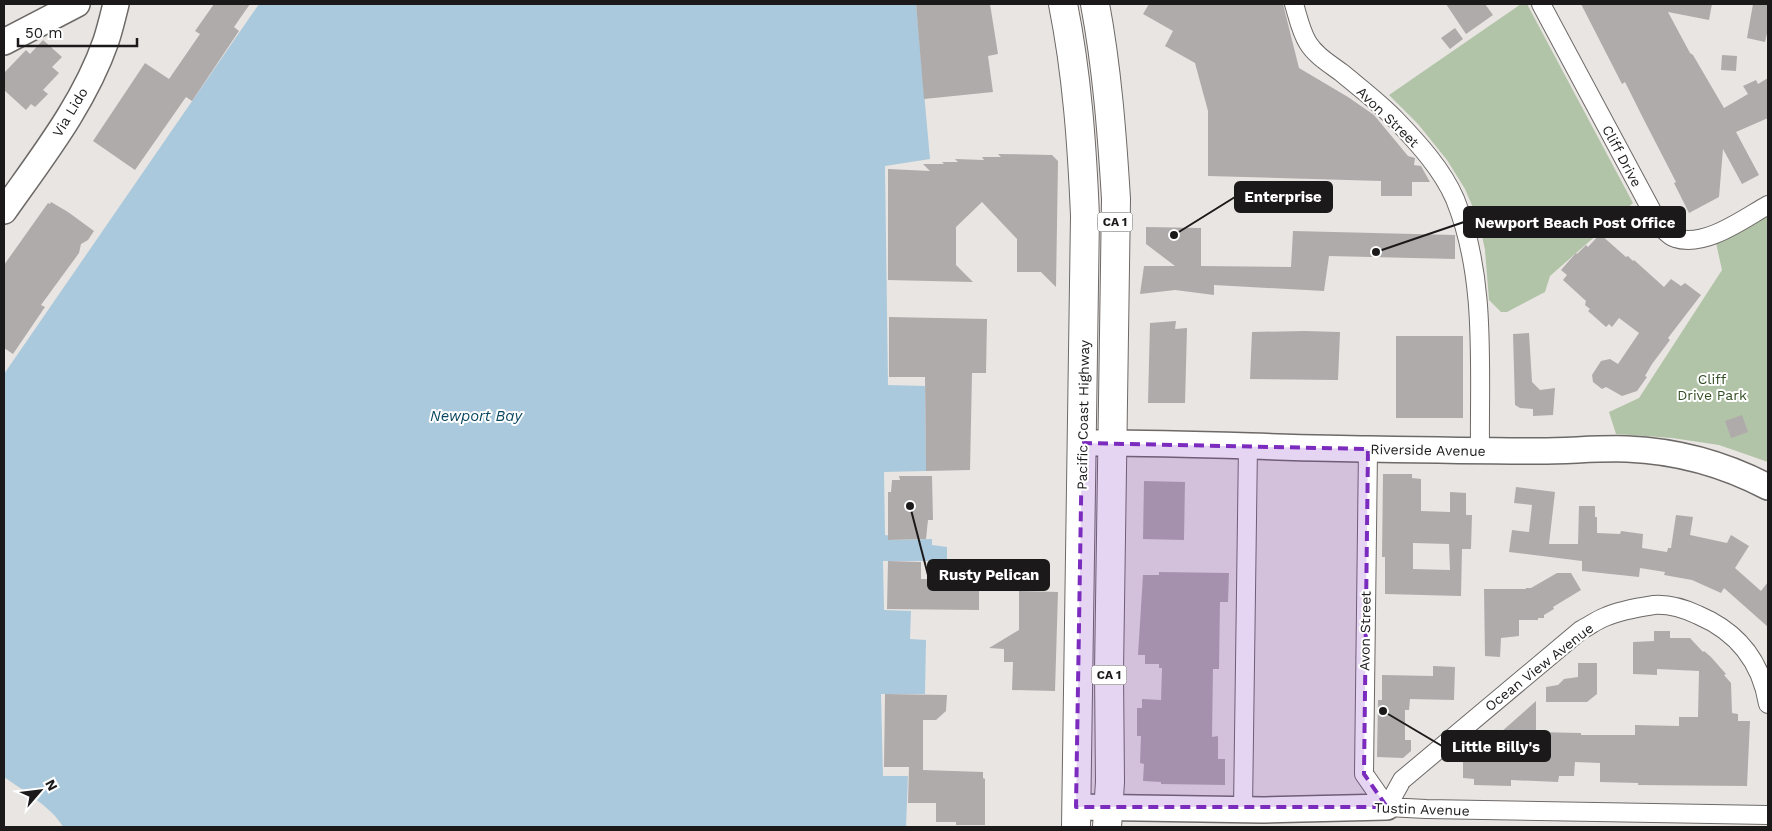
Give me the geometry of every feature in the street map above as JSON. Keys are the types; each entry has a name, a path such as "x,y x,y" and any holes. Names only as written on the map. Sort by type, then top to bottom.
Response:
{"highway":[{"name":"Pacific Coast Highway","path":"1064,4 1083,151 1085,225 1076,817"},
{"name":"CA 1","path":"1095,4 1107,84 1116,199 1109,672 1110,782 1108,817"}],"main road":[{"path":"4,42 77,4"},
{"name":"Via Lido","path":"4,211 67,119 87,84 106,41 116,4"},
{"name":"Riverside Avenue","path":"1082,442 1368,449 1626,449 1661,452 1694,458 1746,476 1768,487"},
{"name":"Tustin Avenue","path":"1076,817 1108,817 1243,809 1387,807"}],"street":[{"name":"Avon Street","path":"1294,4 1308,43 1321,58 1341,72 1394,118 1419,145 1438,170 1454,198 1465,230 1474,266 1478,303 1480,450"},
{"name":"Cliff Drive","path":"1541,4 1660,226 1674,238 1694,241 1714,235 1768,205"},
{"path":"1243,809 1248,446"},
{"name":"Avon Street","path":"1368,449 1364,774 1387,807"},
{"name":"Ocean View Avenue","path":"1387,807 1402,780 1581,630 1605,617 1655,605 1685,609 1715,622 1740,642 1751,657 1760,674 1768,704"},
{"name":"Tustin Avenue","path":"1387,807 1768,815"}],"highlighted area":[{"path":"1082,443 1368,449 1364,774 1387,807 1076,807"}],"green space":[{"path":"1521,4 1527,4 1633,203 1550,276 1545,292 1507,312 1501,312 1489,300 1485,250 1479,222 1465,189 1447,160 1418,124 1389,95"},
{"name":"Cliff Drive Park","path":"1768,216 1768,462 1719,445 1672,438 1616,434 1609,412 1639,398 1722,270 1716,243"}],"water":[{"name":"Newport Bay","path":"259,4 916,4 930,159 885,166 888,385 925,386 926,471 884,472 885,535 891,536 892,540 932,539 932,545 947,547 947,561 883,561 884,610 911,611 910,639 926,640 925,694 881,694 883,776 908,776 906,827 63,827 44,806 4,777 4,374"}],"building":[{"path":"214,4 250,4 234,27 239,31 192,101 186,97 135,170 93,141 145,63 169,79 200,34 195,31"},
{"path":"916,4 990,4 998,54 988,56 993,92 924,99"},
{"path":"1149,4 1283,4 1299,68 1374,115 1408,156 1415,158 1414,165 1421,166 1430,182 1412,182 1412,196 1381,196 1381,181 1208,176 1208,111 1195,63 1165,46 1173,31 1143,14"},
{"path":"1446,4 1485,4 1493,15 1466,34"},
{"path":"1581,4 1712,4 1709,20 1668,12 1690,53 1693,55 1724,108 1748,94 1743,86 1756,80 1758,84 1768,78 1768,118 1736,132 1759,175 1742,184 1723,149 1719,197 1689,213 1674,183 1676,182 1625,82 1622,84"},
{"path":"1753,4 1768,4 1768,29 1765,42 1747,38"},
{"path":"1455,28 1463,39 1450,49 1441,38"},
{"path":"43,40 62,57 52,67 59,73 43,90 48,94 35,107 31,104 26,110 4,90 4,73 26,50 30,54"},
{"path":"1722,55 1737,56 1736,71 1721,70"},
{"path":"998,154 1052,155 1058,161 1056,287 1041,272 1017,272 1017,239 982,202 956,227 956,265 973,282 888,280 888,169 930,171 923,164 958,162 955,159 984,160 982,157 1001,157"},
{"path":"51,202 94,231 88,240 81,244 79,253 41,305 45,307 13,354 4,348 4,265 48,203 50,204"},
{"path":"1146,227 1201,228 1201,266 1291,267 1293,231 1455,235 1455,259 1329,256 1324,291 1214,285 1214,295 1175,290 1140,294 1144,266 1175,266 1146,244"},
{"path":"1600,234 1626,257 1628,256 1634,260 1664,287 1671,279 1681,286 1685,283 1701,295 1668,338 1670,340 1652,364 1645,376 1647,377 1637,391 1622,396 1606,387 1602,389 1593,382 1592,375 1601,361 1610,359 1618,364 1639,333 1619,318 1612,327 1609,324 1606,327 1588,311 1590,309 1585,305 1586,301 1563,280 1567,275 1561,270 1576,253 1586,245 1588,247"},
{"path":"889,317 987,319 986,373 972,373 970,470 926,471 925,377 889,377"},
{"path":"1176,321 1175,329 1187,328 1185,403 1148,403 1150,323"},
{"path":"1252,332 1340,332 1338,380 1250,379"},
{"path":"1529,333 1532,382 1540,390 1555,388 1553,415 1533,416 1533,409 1520,408 1515,405 1513,334"},
{"path":"1396,336 1463,336 1463,418 1396,418"},
{"path":"1742,415 1748,432 1731,438 1725,421"},
{"path":"1383,474 1412,474 1412,478 1421,479 1421,511 1450,512 1450,492 1466,493 1466,515 1472,515 1471,549 1462,549 1461,596 1385,594 1385,557 1382,557","holes":["1413,543 1449,544 1450,570 1413,569"]},
{"path":"899,476 932,476 933,520 928,520 926,539 888,540 888,492 891,492 892,480 900,480"},
{"path":"1144,481 1185,482 1184,540 1143,539"},
{"path":"1516,487 1555,492 1549,544 1578,544 1579,506 1595,506 1597,533 1620,534 1621,531 1643,534 1642,548 1667,552 1668,548 1671,548 1676,515 1693,517 1690,535 1727,543 1731,535 1749,546 1735,568 1761,591 1768,582 1768,627 1724,588 1721,593 1692,580 1664,575 1665,572 1640,568 1639,577 1582,571 1582,561 1509,552 1512,530 1529,532 1532,505 1514,503"},
{"path":"888,561 921,562 921,579 979,580 979,610 887,609"},
{"path":"1159,572 1229,573 1228,602 1220,602 1219,669 1213,669 1212,737 1218,736 1218,759 1225,759 1225,785 1161,784 1161,782 1143,781 1144,764 1140,763 1141,736 1137,736 1137,708 1142,708 1142,699 1161,700 1162,668 1159,668 1159,664 1145,664 1145,655 1138,655 1143,575 1159,575"},
{"path":"1557,573 1571,573 1581,590 1553,607 1554,609 1544,615 1544,618 1538,618 1538,620 1519,620 1519,636 1501,638 1500,657 1485,656 1484,589 1531,588"},
{"path":"1019,591 1058,592 1055,691 1012,690 1013,662 1004,662 1004,649 989,648 1019,630"},
{"path":"1654,631 1670,631 1670,638 1690,638 1726,674 1724,675 1731,683 1732,713 1738,714 1738,721 1750,721 1747,786 1638,785 1638,783 1600,782 1600,763 1575,762 1574,776 1559,776 1558,782 1511,780 1511,786 1474,785 1474,779 1463,778 1463,761 1453,761 1472,744 1483,745 1483,738 1490,733 1500,733 1536,701 1536,732 1581,733 1581,735 1635,735 1635,725 1679,726 1679,717 1698,717 1699,671 1657,669 1657,675 1633,674 1633,642 1654,641"},
{"path":"1578,663 1597,663 1597,694 1587,702 1546,702 1546,687 1558,685 1564,679 1578,677"},
{"path":"1433,666 1455,667 1454,700 1410,699 1409,710 1405,710 1405,740 1411,740 1411,751 1403,758 1377,757 1378,700 1382,700 1382,675 1433,676"},
{"path":"885,694 947,695 946,711 936,720 923,720 923,770 983,772 983,778 985,779 985,825 956,825 956,822 936,822 936,803 908,803 909,767 884,767"}],"place":[{"name":"Enterprise","path":"1174,235"},
{"name":"Newport Beach Post Office","path":"1376,252"},
{"name":"Rusty Pelican","path":"910,506"},
{"name":"Little Billy's","path":"1383,711"}]}
